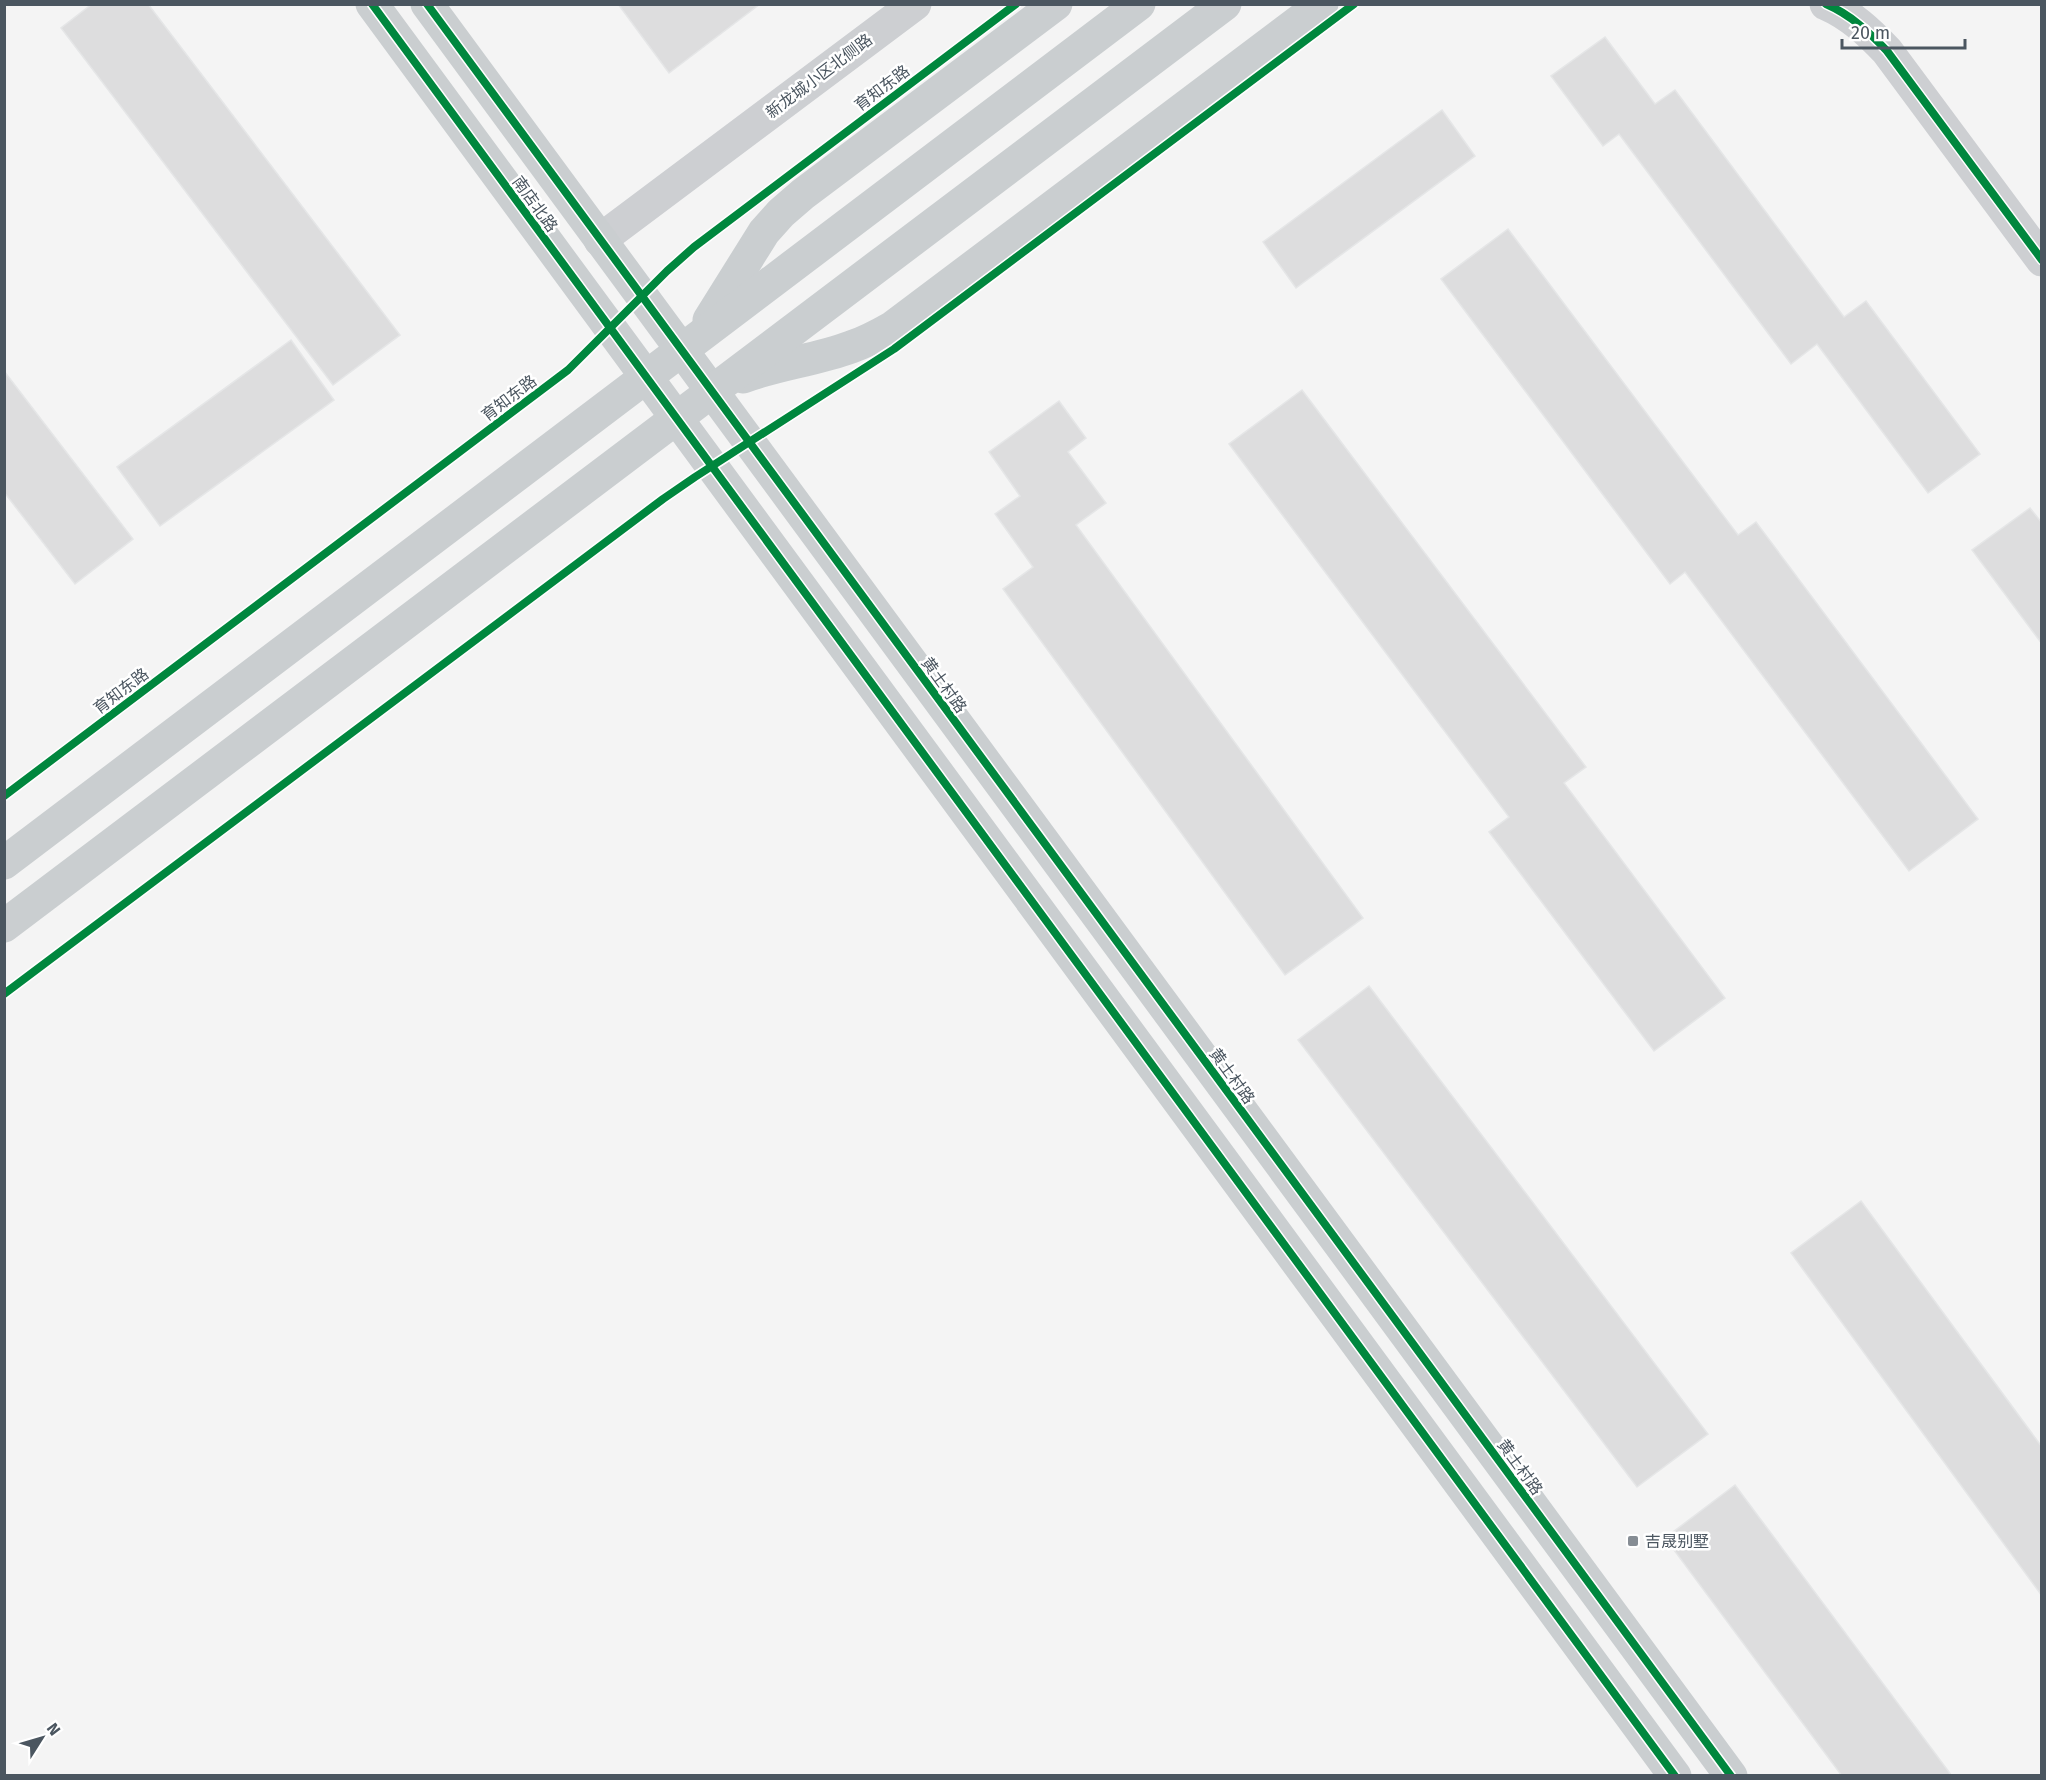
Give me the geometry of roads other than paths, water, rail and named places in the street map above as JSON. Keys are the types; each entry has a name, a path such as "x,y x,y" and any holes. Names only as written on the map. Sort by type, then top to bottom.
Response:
{"main road":[{"name":"南店北路","path":"372,4 677,419"},
{"name":"南店北路","path":"427,4 712,392"},
{"path":"682,351 703,328 764,232 781,213 803,194 1056,4"},
{"path":"4,863 1139,4"},
{"path":"4,926 1225,4"},
{"path":"712,392 737,379 760,371 849,348 893,327 1322,4"},
{"name":"黄土村路","path":"712,392 1731,1776"},
{"path":"677,419 1675,1776"}],"street":[{"name":"新龙城小区北侧路","path":"600,240 915,4"},
{"path":"1826,4 1863,26 1887,51 2042,260"}],"place":[{"name":"吉晟别墅","path":"1633,1541"}]}
